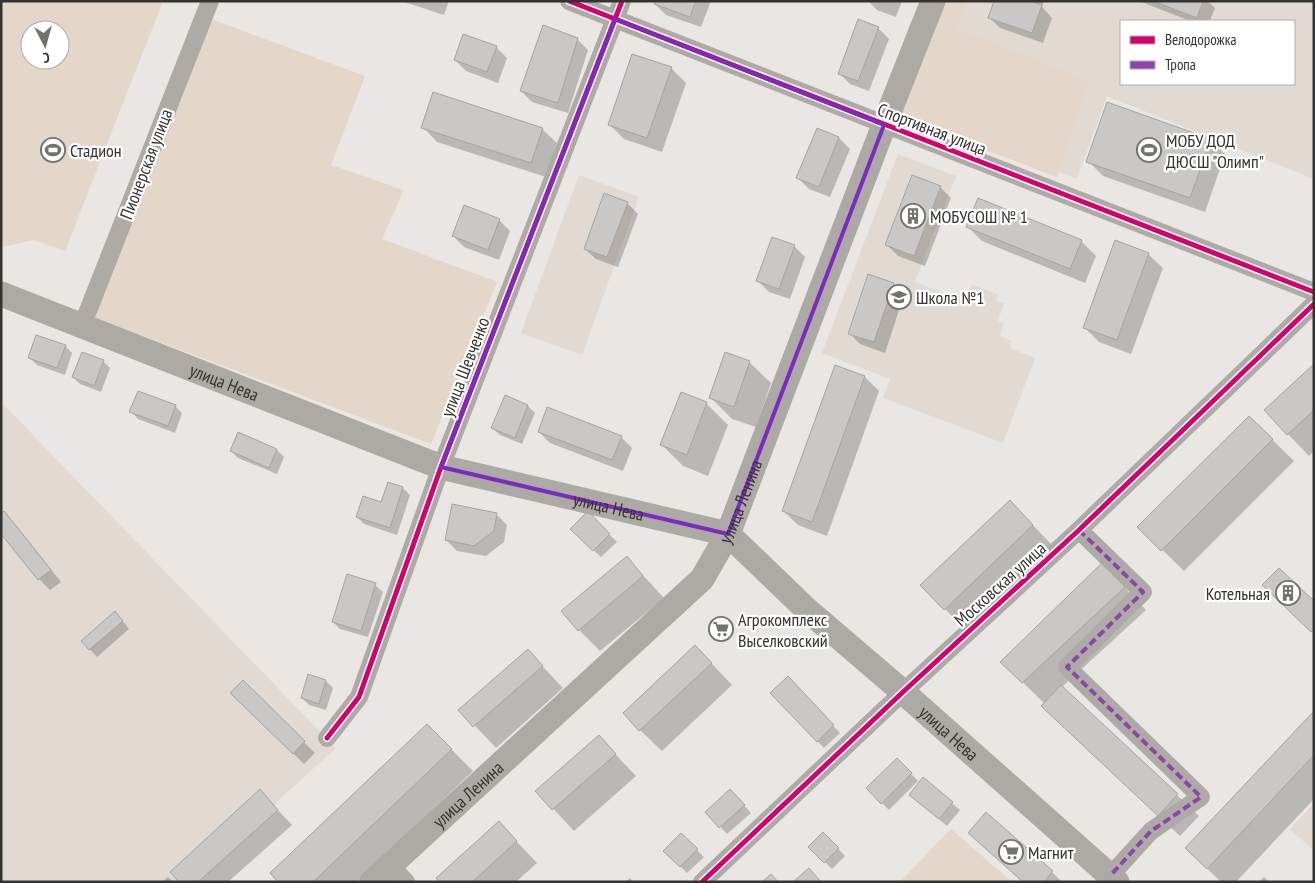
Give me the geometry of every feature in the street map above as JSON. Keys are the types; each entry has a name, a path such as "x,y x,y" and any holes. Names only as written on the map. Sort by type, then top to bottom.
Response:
{"main road":[{"name":"улица Ленина","path":"372,882 398,874 702,578 728,534 933,1"},
{"name":"улица Нева","path":"1,294 441,467 728,534 806,609 1113,879"}],"street":[{"name":"Пионерская улица","path":"82,326 210,1"},
{"name":"Спортивная улица","path":"569,1 884,126 1314,292"},
{"name":"улица Шевченко","path":"327,738 359,697 441,467 622,1"},
{"name":"Московская улица","path":"702,882 902,692 1079,530 1314,304"},
{"path":"1079,530 1143,592 1067,667 1201,797 1151,831 1113,879"}],"highlighted area":[{"path":"615,19 884,125 728,534 441,467"}],"shaded area":[{"name":"Стадион","path":"1,1 163,1 65,251 34,240 1,247"},
{"path":"941,1 966,1 956,28 1089,82 1057,177 899,117"},
{"path":"962,1 1314,1 1314,179 1107,96 1077,179 917,118"},
{"path":"211,19 365,76 331,165 404,190 382,239 497,282 431,444 93,317"},
{"name":"Школа №1","path":"898,154 956,176 915,282 965,301 972,285 998,294 996,300 1004,303 998,321 1004,323 1000,336 1012,341 1010,348 1035,358 1003,443 883,398 890,379 822,353"},
{"path":"579,175 639,197 582,355 521,333"},
{"path":"1,402 336,748 189,882 1,882"},
{"path":"1314,803 1314,851 1290,829"},
{"path":"951,829 1012,882 900,882"}],"building":[{"path":"655,1 696,1 690,17 654,4"},
{"path":"994,1 1031,1 1042,5 1032,33 988,18"},
{"path":"1153,1 1203,1 1197,18"},
{"path":"858,19 879,27 858,81 838,74"},
{"path":"543,25 578,38 558,103 520,91"},
{"path":"463,34 497,46 487,72 454,60"},
{"path":"632,54 672,67 647,138 608,125"},
{"path":"433,92 543,128 531,163 421,128"},
{"name":"МОБУ ДОД ДЮСШ \"Олимп\"","path":"1107,102 1211,139 1190,198 1086,162"},
{"path":"817,128 839,137 819,187 796,178"},
{"name":"МОБУСОШ № 1","path":"912,175 941,186 914,256 885,245"},
{"path":"604,193 628,202 607,257 584,249"},
{"path":"978,198 1082,240 1070,269 966,227"},
{"path":"464,205 500,219 488,250 452,236"},
{"path":"772,237 795,245 779,289 756,281"},
{"path":"1115,240 1149,253 1117,340 1083,328"},
{"path":"868,274 894,283 874,342 848,334"},
{"path":"36,335 66,345 57,368 28,358"},
{"path":"82,352 104,360 94,386 72,377"},
{"path":"725,352 750,361 734,407 709,398"},
{"path":"1314,364 1314,410 1287,435 1264,410"},
{"path":"835,365 865,376 812,522 782,511"},
{"path":"138,391 176,405 168,426 129,412"},
{"path":"681,392 707,402 687,455 660,445"},
{"path":"505,395 528,405 515,438 491,428"},
{"path":"547,407 622,436 612,460 538,432"},
{"path":"1249,416 1273,439 1161,551 1137,527"},
{"path":"238,432 277,449 269,468 230,451"},
{"path":"388,482 403,487 390,528 356,517 363,496 381,502"},
{"path":"1010,500 1033,525 944,610 920,585"},
{"path":"452,504 497,513 494,531 474,546 445,540"},
{"path":"4,511 51,570 38,580 1,534 1,513"},
{"path":"588,511 610,534 593,551 570,529"},
{"path":"627,556 643,576 578,631 561,611"},
{"path":"1103,562 1125,587 1022,683 1000,662"},
{"name":"Котельная","path":"1279,568 1314,601 1314,629 1311,632 1262,585"},
{"path":"347,574 376,583 361,631 332,622"},
{"path":"115,611 123,621 89,650 81,641"},
{"path":"695,645 712,663 639,731 623,713"},
{"path":"528,649 543,666 473,727 458,710"},
{"path":"308,674 326,680 319,704 301,698"},
{"path":"788,676 834,725 817,742 770,693"},
{"path":"243,680 305,741 293,754 230,693"},
{"path":"1061,685 1178,794 1158,816 1041,706"},
{"path":"1314,711 1314,755 1207,869 1185,848"},
{"path":"427,724 452,749 313,882 278,882 270,873"},
{"path":"599,735 616,754 552,810 535,791"},
{"path":"897,758 912,773 881,804 866,788"},
{"path":"923,777 953,802 939,819 909,795"},
{"path":"260,789 278,810 198,882 179,882 170,872"},
{"path":"730,789 745,805 719,828 705,812"},
{"name":"Магнит","path":"986,812 1053,871 1044,882 1023,882 968,833"},
{"path":"499,821 517,841 472,882 439,882 436,878"},
{"path":"823,832 839,848 824,863 808,847"},
{"path":"681,833 698,849 680,867 663,851"},
{"path":"809,868 821,882 793,882"},
{"path":"771,874 778,882 762,882"}],"marked path":[{"path":"1079,530 1143,592 1067,667 1201,797 1151,831 1110,876"}],"cycle path":[{"path":"569,1 1314,292"},
{"path":"327,738 359,697 441,467 622,1"},
{"path":"702,882 903,692 1079,530 1314,304"}],"place":[{"name":"Стадион","path":"53,150"},
{"name":"МОБУ ДОД ДЮСШ \"Олимп\"","path":"1149,150"},
{"name":"МОБУСОШ № 1","path":"913,216"},
{"name":"Школа №1","path":"899,297"},
{"name":"Котельная","path":"1288,593"},
{"name":"Агрокомплекс Выселковский","path":"721,629"},
{"name":"Магнит","path":"1011,852"}]}
